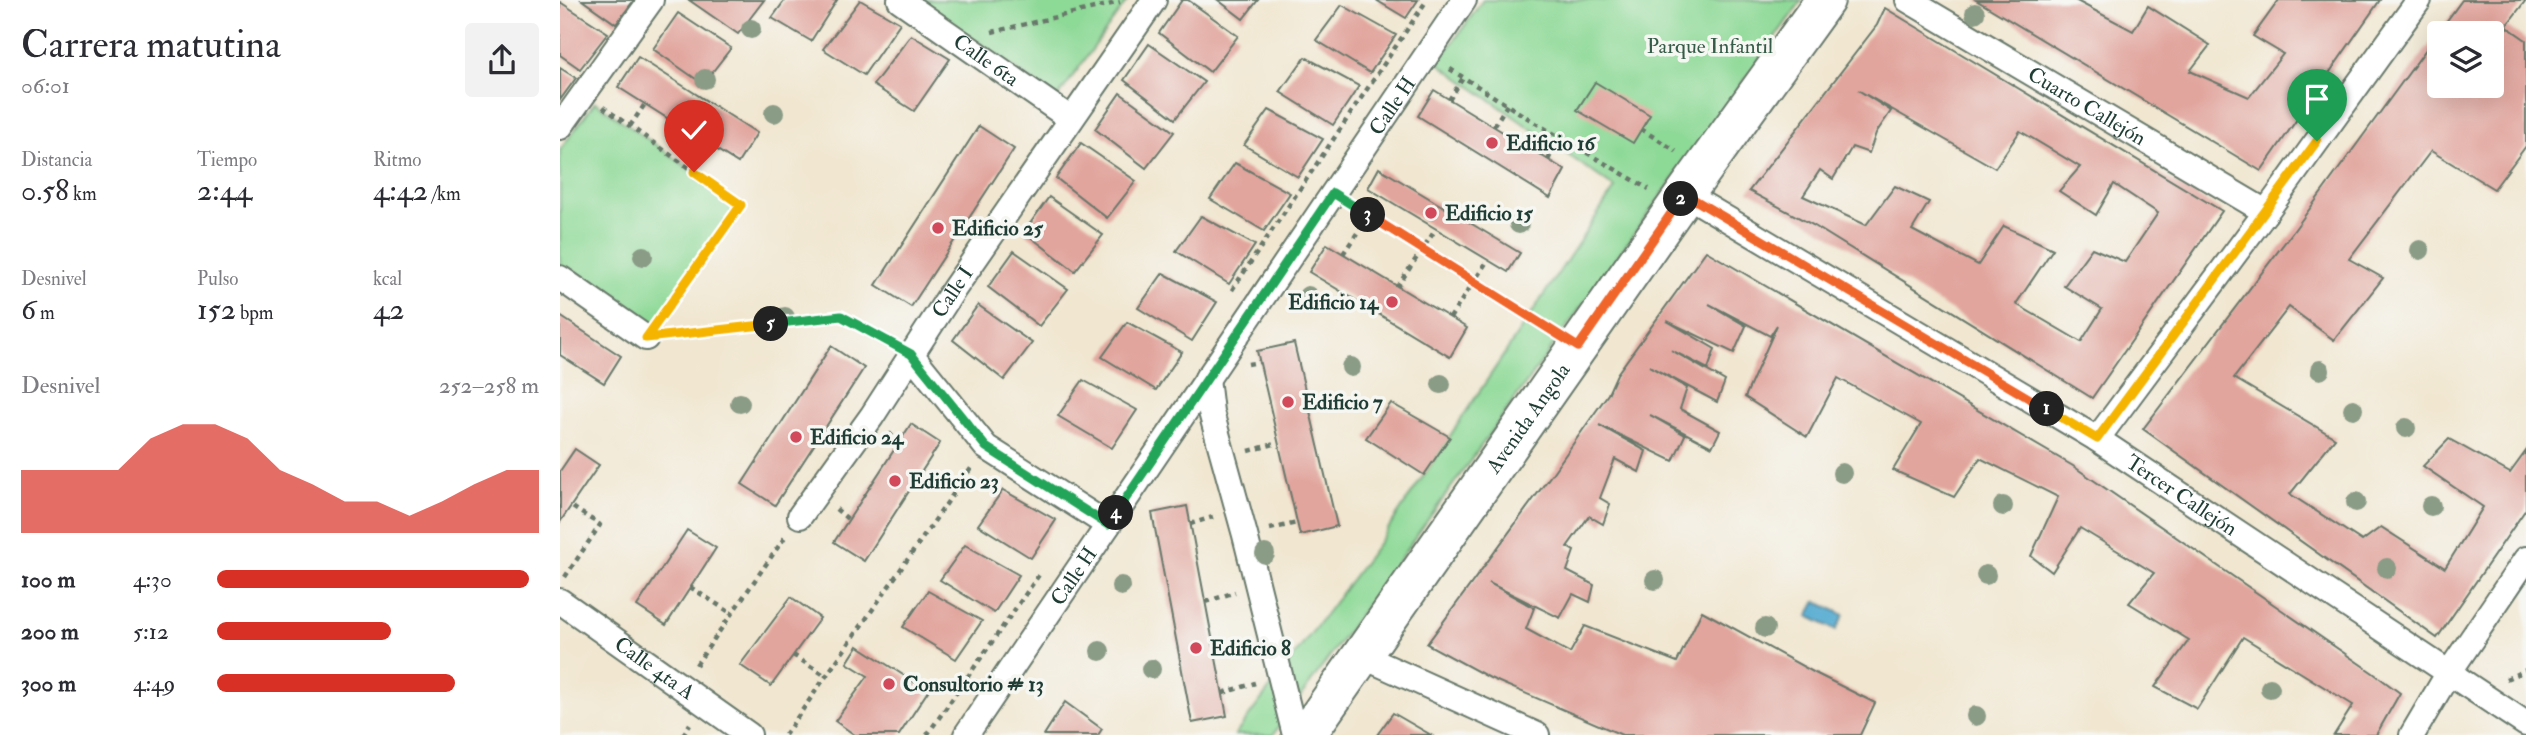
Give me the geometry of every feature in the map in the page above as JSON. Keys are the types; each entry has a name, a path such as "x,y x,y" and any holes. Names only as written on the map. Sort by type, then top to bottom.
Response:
{"main road":[{"name":"Avenida Angola","path":"1306,735 1688,189 1825,0"}],"street":[{"path":"560,127 651,0"},
{"name":"Calle 6ta","path":"900,0 1071,119"},
{"name":"Calle I","path":"800,516 872,416 911,354 1154,0"},
{"name":"Calle H","path":"966,735 1464,0"},
{"name":"Cuarto Callejón","path":"1908,0 2266,212"},
{"path":"2097,439 2419,0"},
{"name":"Tercer Callejón","path":"1688,189 2097,439 2526,724"},
{"path":"560,278 646,338"},
{"path":"911,354 986,447 1108,525"},
{"path":"1207,379 1211,412 1295,735"},
{"path":"2412,735 2448,674 2526,559"},
{"name":"Calle 4ta A","path":"560,601 749,735"},
{"path":"1362,656 1537,735"}],"path":[{"path":"984,33 1128,0"},
{"path":"1224,301 1427,0"},
{"path":"1427,55 1560,137 1688,189"},
{"path":"1449,100 1463,78"},
{"path":"584,94 741,205 646,338"},
{"path":"630,126 645,104"},
{"path":"1494,126 1507,105"},
{"path":"1642,129 1688,189"},
{"path":"1548,160 1560,137"},
{"path":"694,172 710,146"},
{"path":"1333,193 1578,347"},
{"path":"1343,254 1382,197"},
{"path":"1397,287 1436,229"},
{"path":"1450,318 1488,260"},
{"path":"646,338 841,316 911,354"},
{"path":"785,735 986,447"},
{"path":"560,585 600,524 571,506"},
{"path":"681,687 800,516"},
{"path":"928,735 1045,566"},
{"path":"690,587 732,613"},
{"path":"793,655 826,676"}],"green space":[{"path":"919,0 1128,0 1057,98"},
{"name":"Parque Infantil","path":"1483,0 1802,0 1273,735 1235,735 1378,544 1615,188 1438,63"},
{"path":"595,102 741,205 650,331 560,267 560,150"}],"water":[{"path":"1816,601 1844,615 1836,630 1808,616"}],"building":[{"path":"582,0 634,0 616,24"},
{"path":"689,0 764,0 738,34"},
{"path":"785,0 837,0 811,41 772,18"},
{"path":"860,0 900,23 864,75 823,49"},
{"path":"1182,0 1188,0 1238,36 1210,72 1159,33"},
{"path":"1218,0 1258,0 1243,19"},
{"path":"1376,0 1418,0 1406,18"},
{"path":"1976,0 2075,0 2133,31 2148,6 2210,45 2190,71 2249,97 2283,54 2253,36 2279,0 2380,0 2261,171"},
{"path":"2462,0 2526,0 2506,26 2526,40 2526,146 2494,189 2431,151 2349,259 2383,278 2334,340 2289,307 2234,378 2335,438 2290,494 2362,541 2381,527 2445,568 2483,507 2423,466 2449,439 2510,473 2526,451 2526,509 2437,638 2143,429 2295,229 2427,48 2427,98 2504,98 2504,21 2447,21"},
{"path":"560,2 608,33 580,69 560,55"},
{"path":"1342,5 1396,35 1370,73 1316,40"},
{"path":"1885,8 2222,211 2092,398 1813,225 1749,191 1877,25","holes":["1858,90 1995,168 2020,131 2080,167 2059,191 2096,215 2114,184 2158,213 2125,262 2092,248 2064,286 2102,309 2081,342 2016,304 2053,249 2004,226 1978,265 1912,230 1929,202 1895,186 1866,225 1803,196 1820,170 1833,179 1852,147 1869,153 1876,133 1891,111"]},
{"path":"678,13 731,48 703,84 653,49"},
{"path":"911,35 950,59 914,111 873,85"},
{"path":"1149,44 1204,82 1175,119 1124,80"},
{"path":"638,57 757,133 738,163 618,87"},
{"path":"1305,57 1359,86 1333,125 1280,92"},
{"path":"560,68 576,78 560,100"},
{"path":"1595,82 1650,115 1633,143 1577,110"},
{"name":"Edificio 16","path":"1434,90 1565,170 1550,198 1418,116"},
{"path":"1120,93 1174,132 1146,168 1095,129"},
{"path":"1269,110 1323,139 1298,177 1244,145"},
{"name":"Edificio 25","path":"979,126 1014,149 911,307 876,285"},
{"path":"1081,143 1136,181 1107,218 1056,178"},
{"path":"1235,163 1290,193 1264,231 1210,199"},
{"name":"Edificio 15","path":"1379,168 1520,253 1508,272 1368,188"},
{"path":"1049,197 1103,235 1075,271 1024,232"},
{"path":"1201,216 1255,245 1229,284 1176,251"},
{"name":"Edificio 14","path":"1327,244 1467,328 1450,357 1309,272"},
{"path":"1014,251 1068,289 1039,326 988,287"},
{"path":"1706,251 2073,466 2373,673 2400,693 2376,735 2334,735 2353,705 2243,637 2197,709 2155,687 2189,640 2129,603 2154,573 2080,528 2052,572 2031,556 2058,497 1980,458 1954,497 1893,470 1921,424 1838,378 1807,437 1745,397 1777,325 1770,336 1709,304 1746,326 1734,353 1667,321 1715,349 1708,369 1671,350 1725,381 1717,402 1649,366 1687,388 1680,409 1720,431 1712,447 1650,415 1685,435 1673,461 1599,425 1646,451 1639,472 1615,459 1600,498 1610,504 1603,524 1589,516 1567,547 1574,551 1567,571 1594,585 1590,602 1573,594 1560,618 1489,583 1534,608 1526,629 1570,653 1585,626 1677,662 1702,611 1875,703 1860,735 1622,735 1490,678 1427,644 1554,471 1608,394 1617,374"},
{"path":"1163,273 1217,302 1192,341 1138,308"},
{"path":"978,305 1032,343 1004,380 953,340"},
{"path":"560,316 621,356 604,383 560,355"},
{"path":"1127,322 1182,352 1156,390 1102,357"},
{"name":"Edificio 7","path":"1294,343 1337,526 1300,535 1257,351"},
{"name":"Edificio 24","path":"831,346 864,368 775,505 742,484"},
{"path":"1083,380 1137,410 1112,448 1058,416"},
{"path":"1391,403 1450,437 1424,475 1366,438"},
{"name":"Edificio 23","path":"911,424 940,443 864,561 834,542"},
{"path":"575,449 599,465 560,522 560,471"},
{"path":"1003,490 1056,520 1031,558 978,525"},
{"name":"Edificio 8","path":"1187,506 1227,716 1192,723 1152,513"},
{"path":"687,530 716,548 666,625 637,606"},
{"path":"965,545 1019,575 994,613 940,580"},
{"path":"928,591 982,621 956,659 903,627"},
{"path":"791,597 820,618 771,686 740,665"},
{"name":"Consultorio # 13","path":"858,646 928,691 899,735 855,735 835,721 868,676 847,663"},
{"path":"1065,702 1102,729 1098,735 1044,735"},
{"path":"1393,713 1431,735 1377,735"}],"place":[{"name":"Edificio 16","path":"1492,143"},
{"name":"Edificio 15","path":"1431,213"},
{"name":"Edificio 25","path":"938,228"},
{"name":"Edificio 14","path":"1392,302"},
{"name":"Edificio 7","path":"1288,402"},
{"name":"Edificio 24","path":"796,437"},
{"name":"Edificio 23","path":"895,481"},
{"name":"Edificio 8","path":"1196,648"},
{"name":"Consultorio # 13","path":"889,684"}],"route":[{"path":"694,172 741,205 646,338 841,316 911,354 986,447 1108,525 1333,193 1578,347 1685,194 2097,439 2317,141"}]}
